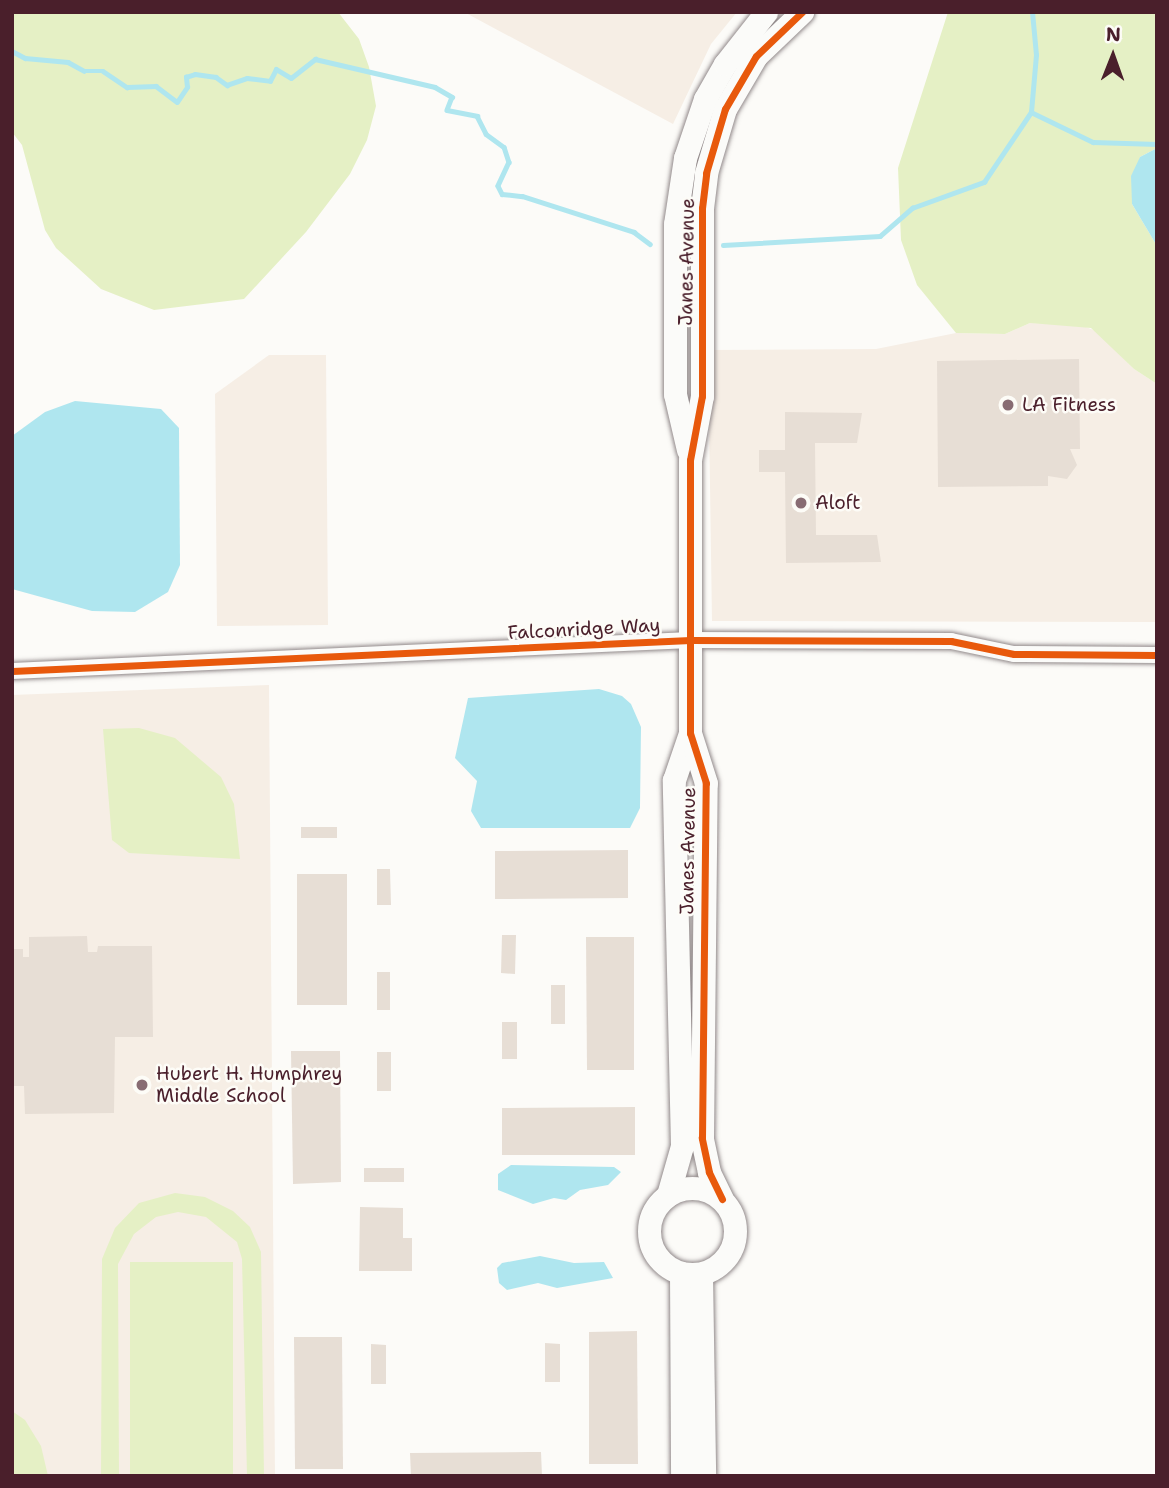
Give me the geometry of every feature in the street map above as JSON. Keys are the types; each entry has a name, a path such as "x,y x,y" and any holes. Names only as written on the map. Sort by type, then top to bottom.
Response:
{"street":[{"name":"Janes Avenue","path":"690,460 675,394 673,268 679,191 705,99 725,64 765,12"},
{"name":"Janes Avenue","path":"690,733 674,780 682,1146 668,1195 651,1216 650,1243 667,1267 691,1273 716,1268 734,1242 733,1219 709,1172 702,1138 706,783 690,733 690,460 702,396 700,241 713,142 745,73 802,12"},
{"name":"Falconridge Way","path":"12,671 690,640 951,641 1014,654 1157,655"},
{"path":"668,1195 695,1188 722,1199"},
{"path":"682,1476 691,1273"},
{"path":"691,1273 704,1476"}],"shaded area":[{"path":"464,12 737,12 711,44 673,124"},
{"path":"1030,323 1078,324 1096,331 1134,369 1157,384 1157,622 712,621 708,350 876,349 956,333 1005,334"},
{"path":"269,355 326,355 328,625 217,626 215,394"},
{"name":"Hubert H. Humphrey Middle School","path":"269,685 275,1476 12,1476 12,695"}],"green space":[{"path":"12,12 338,12 359,39 369,67 376,106 367,140 350,174 306,232 244,299 154,310 101,289 56,248 45,230 22,145 12,132"},
{"path":"948,12 1157,12 1157,148 1140,157 1132,204 1157,246 1157,384 1134,369 1091,328 1030,323 1005,334 956,333 917,285 901,240 898,168"},
{"path":"139,728 175,738 221,777 234,804 240,859 129,853 112,840 103,729"},
{"path":"175,1193 205,1197 233,1211 250,1227 261,1252 264,1476 247,1476 242,1259 237,1242 206,1217 178,1212 156,1217 134,1234 118,1264 119,1476 101,1476 102,1259 115,1228 139,1203"},
{"path":"130,1262 233,1262 233,1476 130,1476"},
{"path":"12,1411 25,1420 41,1446 48,1476 12,1476"}],"water":[{"path":"1157,148 1157,246 1132,204 1131,176 1140,157"},
{"path":"75,401 161,409 179,428 180,565 168,592 135,612 92,611 12,589 12,436 45,412"},
{"path":"599,689 622,696 631,704 641,727 640,808 630,828 481,828 471,811 477,781 455,758 468,698"},
{"path":"511,1165 614,1167 621,1172 608,1185 580,1190 566,1200 554,1198 533,1204 498,1190 498,1174"},
{"path":"540,1256 574,1263 604,1262 613,1278 557,1288 538,1283 507,1290 499,1283 497,1268 502,1263"}],"building":[{"name":"LA Fitness","path":"1079,359 1080,449 1070,449 1077,465 1067,479 1048,476 1048,486 938,487 937,361"},
{"name":"Aloft","path":"785,412 862,413 857,443 815,443 816,535 877,535 881,562 786,563 785,472 759,472 759,450 785,450"},
{"path":"301,827 337,827 337,838 301,838"},
{"path":"628,850 628,898 495,899 495,851"},
{"path":"377,869 390,869 391,905 377,905"},
{"path":"297,874 347,874 347,1005 297,1005"},
{"path":"502,935 516,935 515,974 501,973"},
{"path":"87,936 88,952 97,952 98,946 152,946 153,1037 115,1037 114,1113 25,1114 24,1086 12,1086 12,949 23,949 23,957 29,957 29,937"},
{"path":"586,937 634,937 634,1070 587,1070"},
{"path":"377,972 390,972 390,1010 377,1010"},
{"path":"551,985 565,985 565,1024 551,1024"},
{"path":"502,1022 517,1022 517,1059 502,1059"},
{"path":"291,1051 340,1051 341,1182 293,1184"},
{"path":"377,1052 391,1052 391,1091 377,1091"},
{"path":"635,1107 635,1155 502,1155 502,1108"},
{"path":"364,1168 404,1168 404,1182 364,1182"},
{"path":"360,1207 403,1208 403,1238 412,1238 412,1271 359,1271"},
{"path":"637,1331 638,1464 589,1464 589,1332"},
{"path":"294,1337 342,1337 343,1469 295,1469"},
{"path":"545,1343 560,1344 560,1382 545,1382"},
{"path":"371,1344 386,1345 386,1384 371,1384"},
{"path":"541,1452 542,1476 411,1476 410,1453"}],"waterway":[{"path":"723,245 880,236 912,208 984,182 1031,112 1036,55 1032,12"},
{"path":"12,51 25,58 68,62 84,71 103,71 127,87 156,86 177,102 187,87 186,77 195,74 216,77 227,85 247,78 270,81 276,69 291,78 315,59 435,87 452,97 447,110 477,116 486,134 504,147 509,162 498,186 502,194 522,196 634,232 650,244"},
{"path":"1031,112 1093,142 1157,144"}],"cycle path":[{"path":"722,1199 709,1172 702,1138 706,783 690,733 690,460 702,396 702,208 706,173 725,109 756,56 802,12"},
{"path":"12,671 690,640 951,641 1014,654 1157,655"}],"place":[{"name":"LA Fitness","path":"1008,405"},
{"name":"Aloft","path":"801,503"},
{"name":"Hubert H. Humphrey Middle School","path":"142,1085"}]}
